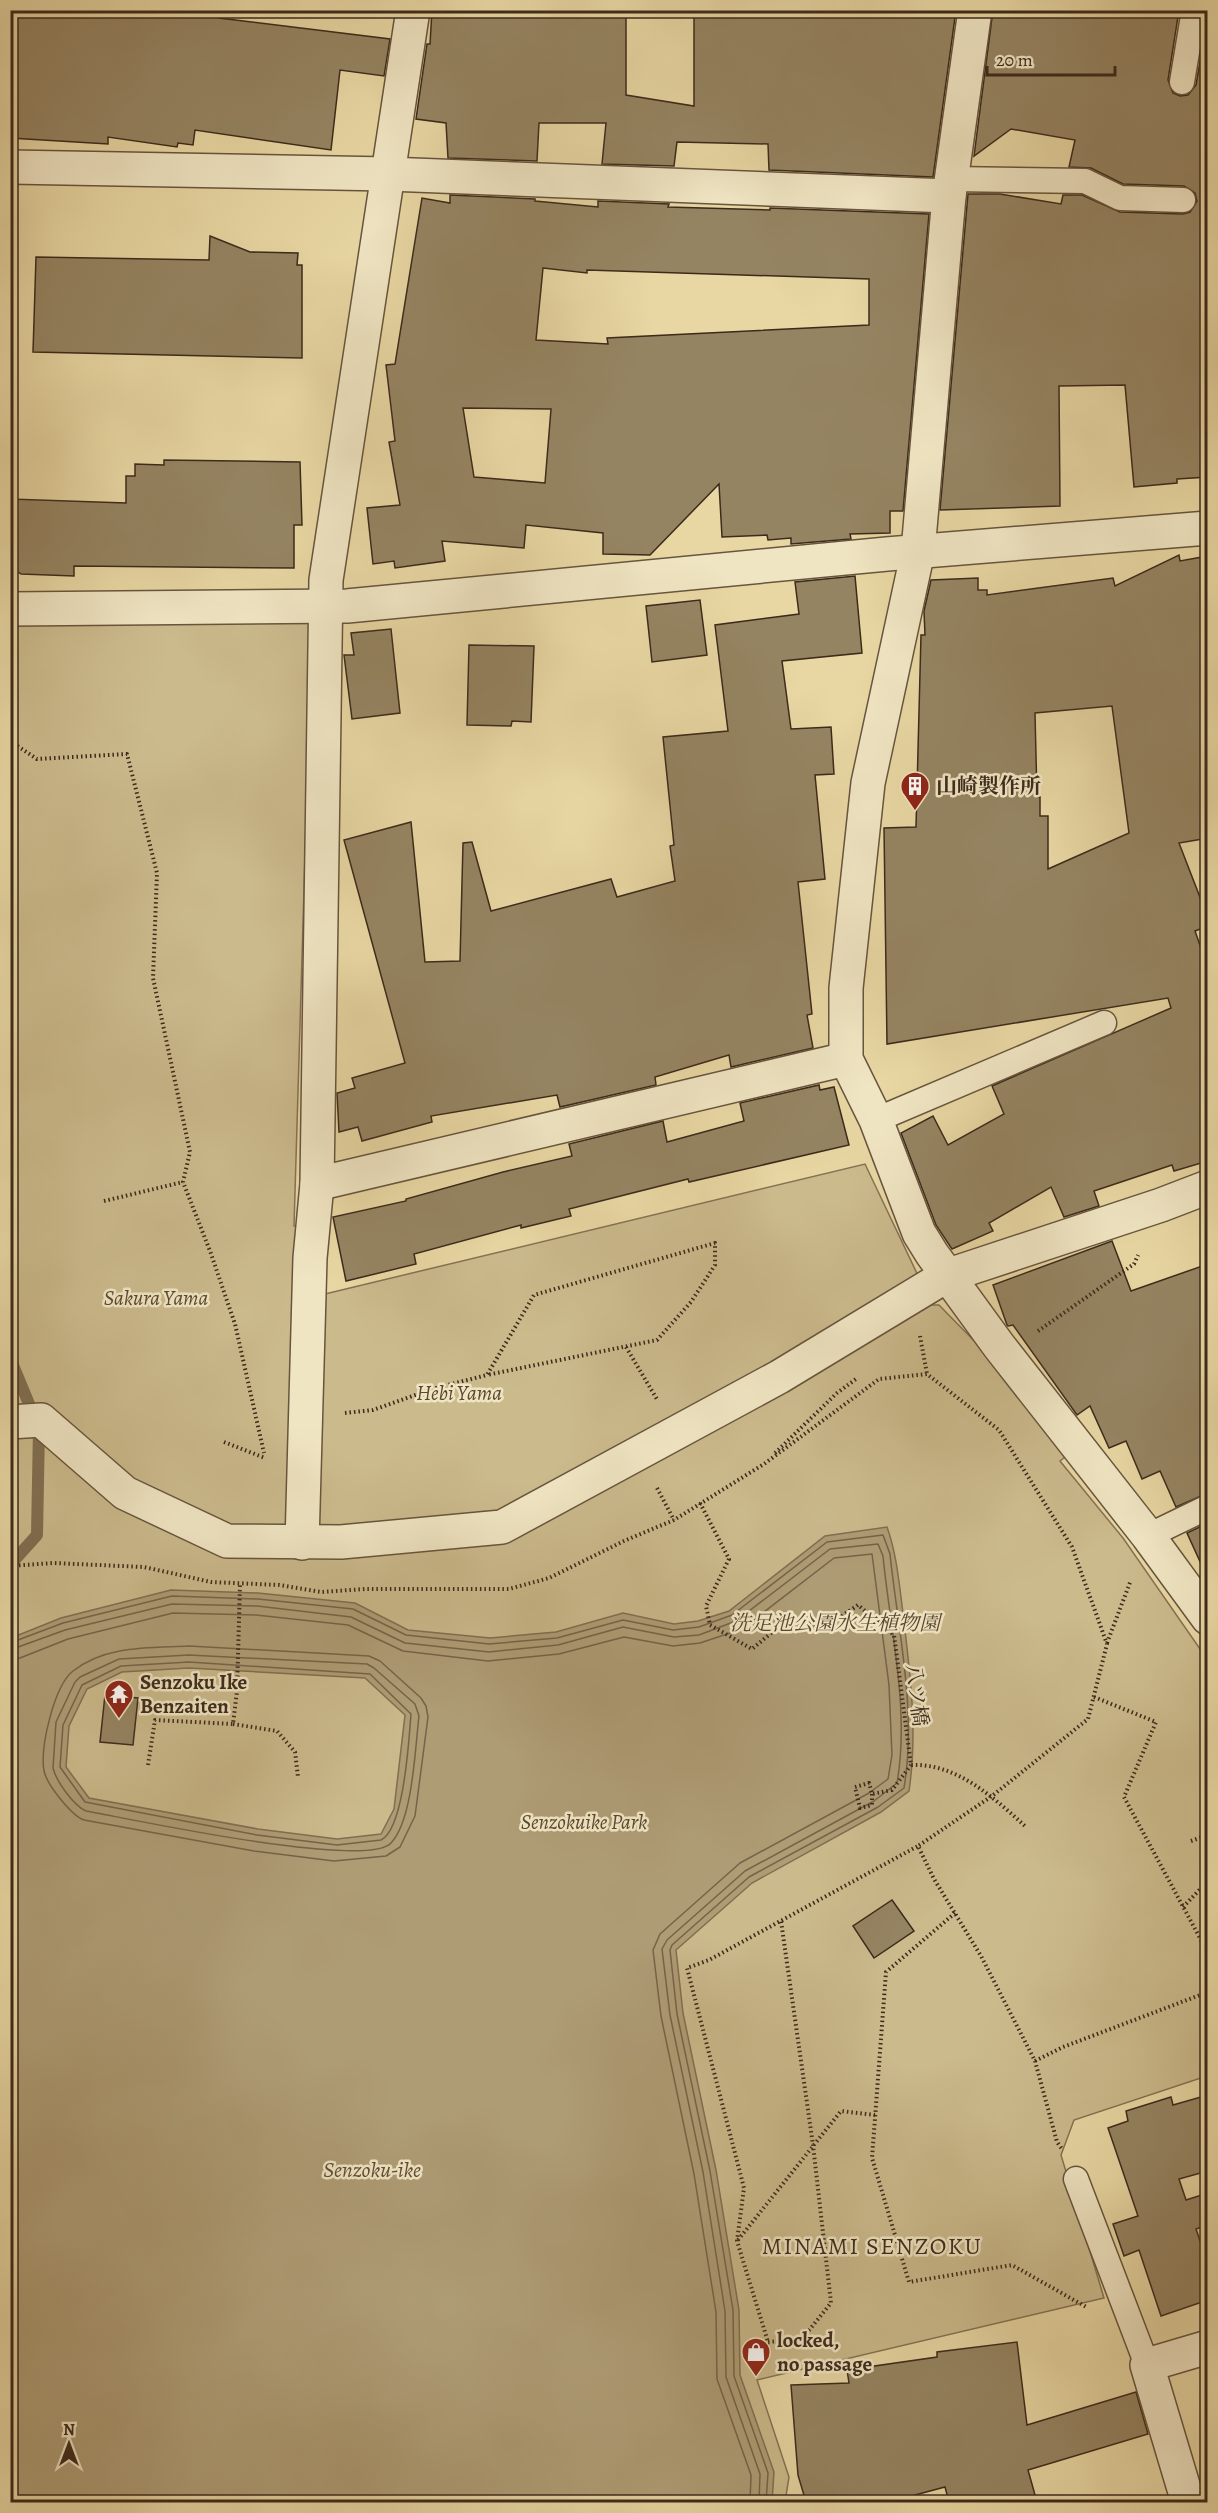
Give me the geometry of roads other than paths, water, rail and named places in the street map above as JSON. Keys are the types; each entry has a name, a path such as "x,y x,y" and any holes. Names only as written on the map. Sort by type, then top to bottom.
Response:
{"street":[{"path":"302,1543 310,1258 317,1184 326,580 413,10"},
{"path":"975,10 950,187 918,551 868,783 846,988 846,1059 876,1120 919,1233 946,1276 1148,1536 1208,1618"},
{"path":"10,167 950,187"},
{"path":"10,609 347,606 918,551 1208,528"},
{"path":"317,1184 846,1059"},
{"path":"26,1421 125,1492 227,1541 341,1542 502,1527 779,1377 925,1291 946,1276 1161,1205 1208,1187"},
{"path":"1188,2502 1142,2350 1208,2347"}],"lane":[{"path":"1182,82 1194,10"},
{"path":"950,187 1085,181 1120,198 1183,200"},
{"path":"876,1120 1104,1023"},
{"path":"1148,1536 1208,1507"},
{"path":"1076,2178 1142,2350"}],"water":[{"name":"Senzoku-ike","path":"887,1527 897,1569 910,1680 913,1746 909,1791 881,1812 752,1883 676,1950 683,2013 716,2170 739,2310 740,2375 774,2472 772,2502 11,2502 11,1638 61,1618 171,1590 258,1593 355,1603 408,1630 490,1638 556,1632 623,1613 674,1624 698,1621 729,1611 825,1536","holes":["189,1668 365,1678 405,1715 394,1809 381,1834 337,1839 258,1829 89,1798 66,1767 69,1726 87,1689 122,1672"]}],"waterway":[{"path":"10,1358 39,1428 37,1535 10,1565"}],"place":[{"name":"山崎製作所","path":"915,812"},
{"name":"Senzoku Ike Benzaiten","path":"119,1720"},
{"name":"locked, no passage","path":"756,2378"}],"district":[{"name":"MINAMI SENZOKU","path":"872,2246"}],"park label":[{"name":"Sakura Yama","path":"156,1298"},
{"name":"Hebi Yama","path":"459,1393"},
{"name":"洗足池公園水生植物園","path":"835,1623"},
{"name":"Senzokuike Park","path":"584,1822"}]}
